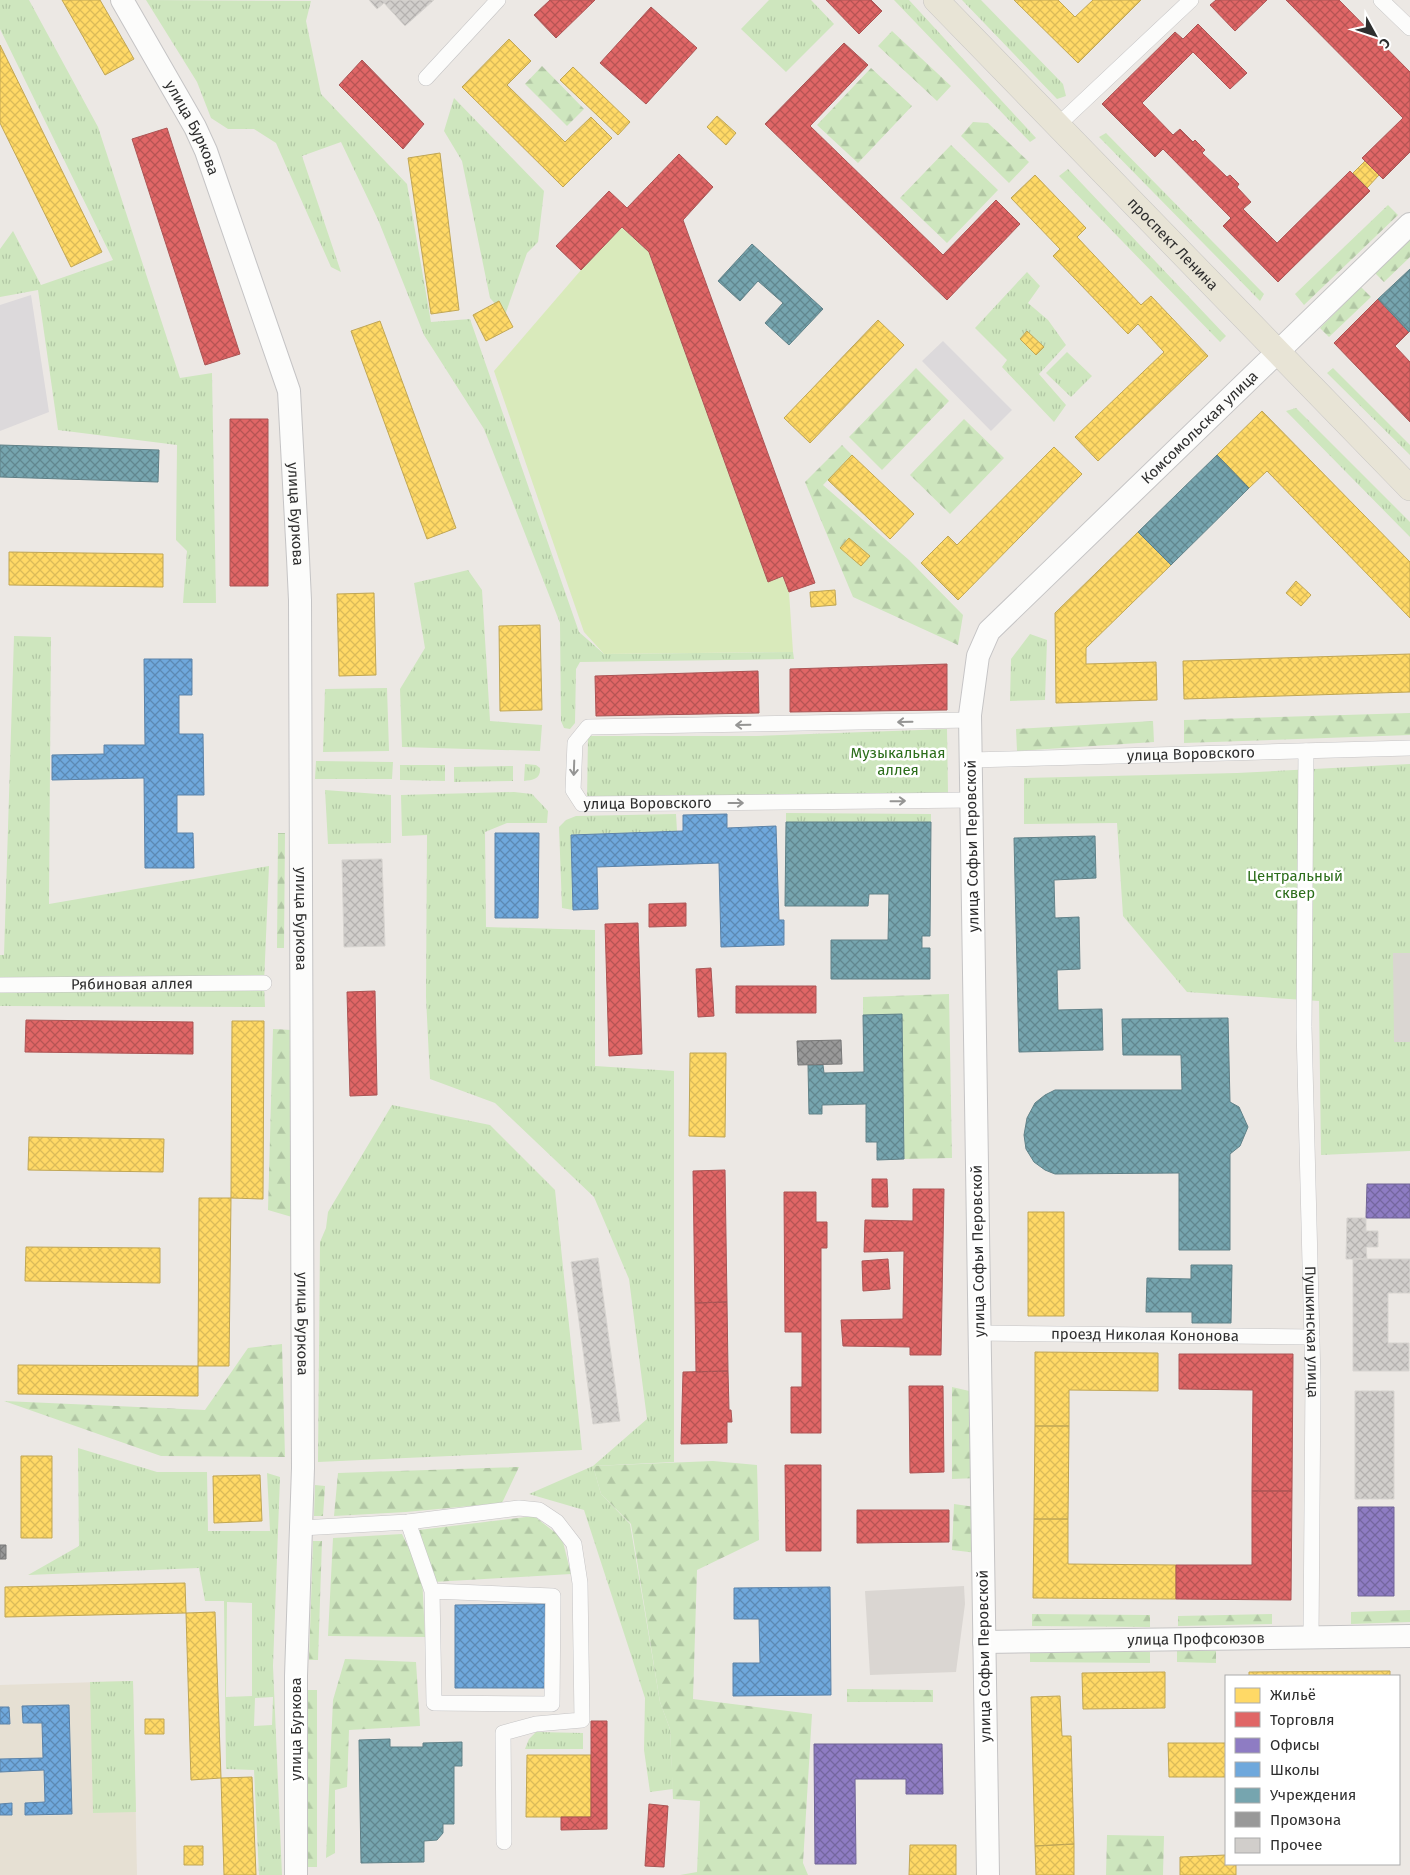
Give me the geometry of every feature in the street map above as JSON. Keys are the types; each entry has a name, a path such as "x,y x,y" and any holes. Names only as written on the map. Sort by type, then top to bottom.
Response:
{"main road":[{"name":"проспект Ленина","path":"936,0 1410,488"}],"street":[{"name":"улица Буркова","path":"122,0 195,127 206,151 289,391 300,610 301,1528 296,1676 296,1875"},
{"path":"426,78 498,0"},
{"path":"1058,126 1192,0"},
{"path":"1381,0 1410,28"},
{"name":"Комсомольская улица","path":"989,630 1410,224"},
{"name":"улица Софьи Перовской","path":"988,1875 970,720 978,656 989,630"},
{"name":"улица Воровского","path":"970,720 588,727 575,743 573,790 582,804 972,800"},
{"name":"улица Воровского","path":"971,760 1410,748"},
{"name":"Пушкинская улица","path":"1306,751 1304,1027 1312,1337 1310,1637"},
{"name":"Рябиновая аллея","path":"0,985 264,983"},
{"name":"проезд Николая Кононова","path":"979,1333 1312,1337"},
{"path":"301,1528 408,1522 519,1508 539,1510 557,1522 574,1544 580,1583 582,1720 536,1724 503,1733 504,1842"},
{"path":"408,1522 432,1592 434,1703 552,1704 553,1596 432,1592"},
{"name":"улица Профсоюзов","path":"984,1642 1410,1636"}],"shaded area":[{"path":"31,295 49,412 0,431 0,305"},
{"path":"943,341 1012,410 991,431 922,361"},
{"path":"1393,953 1410,953 1410,1042 1394,1042"},
{"path":"964,1586 965,1604 956,1672 870,1675 865,1591"},
{"path":"133,1681 137,1875 0,1875 0,1685"}],"green space":[{"path":"0,0 29,0 98,127 180,378 212,373 216,603 183,603 187,551 176,540 177,445 58,430 38,290 0,297 0,249 13,231 41,285 113,260 0,29"},
{"path":"146,0 311,1 306,21 321,94 407,184 431,322 470,319 579,632 604,654 793,652 794,659 580,662 576,669 575,723 570,729 564,728 561,721 560,623 484,429 424,335 379,222 341,142 302,156 341,272 331,267 276,143 254,129 228,129 211,118 197,82"},
{"path":"769,0 811,0 834,24 786,72 741,29"},
{"path":"894,0 909,0 1036,138 1030,142"},
{"path":"962,0 981,0 1063,84 1066,96 1057,99"},
{"path":"892,31 951,86 937,101 878,46"},
{"path":"542,66 584,109 567,126 525,84"},
{"path":"871,68 912,106 858,163 817,125"},
{"path":"454,98 544,191 538,242 527,253 505,315 490,298 462,161 444,131"},
{"path":"973,122 988,123 1029,162 1009,183 961,136"},
{"path":"1106,133 1264,294 1260,301 1099,137"},
{"path":"951,145 998,190 947,243 900,198"},
{"path":"1068,169 1226,336 1220,342 1059,176"},
{"path":"1388,205 1398,215 1304,305 1295,294"},
{"path":"622,227 649,252 768,581 783,576 789,592 793,652 604,654 584,632 494,371 581,270"},
{"path":"1410,238 1410,257 1384,282 1374,272"},
{"path":"1027,272 1040,286 1028,303 1048,320 1066,345 1039,374 1066,405 1054,422 1002,367 1007,360 975,328"},
{"path":"1361,287 1371,297 1329,337 1320,328"},
{"path":"1067,352 1092,376 1071,397 1046,373"},
{"path":"916,368 949,401 882,470 849,437"},
{"path":"1333,368 1410,445 1410,455 1327,373"},
{"path":"1296,408 1410,522 1410,537 1286,411"},
{"path":"964,419 1004,458 950,514 910,475"},
{"path":"842,445 852,455 823,485 909,560 963,615 958,645 853,597 805,482"},
{"path":"468,570 482,590 490,721 542,725 540,751 402,747 400,689 425,648 414,583"},
{"path":"1030,634 1047,640 1045,700 1010,701 1011,659"},
{"path":"14,636 51,637 49,904 269,866 264,983 265,1007 0,1006 0,955 4,955"},
{"path":"387,688 389,751 323,752 325,689"},
{"path":"1410,713 1410,735 1184,743 1184,720"},
{"path":"1153,721 1154,742 1017,751 1016,729"},
{"name":"Музыкальная аллея","path":"947,729 948,793 587,800 588,736 756,736"},
{"path":"316,761 393,762 392,779 315,779"},
{"path":"525,764 536,765 540,768 538,777 524,781"},
{"name":"Центральный сквер","path":"1410,764 1410,1151 1321,1155 1319,1001 1187,992 1123,916 1117,823 1024,824 1024,778 1237,773"},
{"path":"400,765 445,765 445,781 400,780"},
{"path":"513,766 513,781 454,782 454,767"},
{"path":"325,790 391,795 391,843 328,844"},
{"path":"514,792 532,794 548,811 547,823 507,823 485,832 486,927 595,930 595,1066 674,1071 674,1462 593,1466 647,1419 629,1279 594,1197 495,1103 430,1079 426,997 427,835 402,836 401,795"},
{"path":"786,813 931,814 931,822 786,822"},
{"path":"676,814 677,831 571,835 573,910 562,908 559,827 566,820 576,816"},
{"path":"278,833 285,833 284,948 277,948"},
{"path":"949,994 952,1158 904,1159 902,1015 863,1015 863,997"},
{"path":"273,1029 292,1030 292,1217 268,1210"},
{"path":"392,1105 490,1125 555,1190 582,1450 318,1462 320,1242 326,1228 328,1212"},
{"path":"282,1344 285,1457 161,1456 4,1401 205,1410 248,1348"},
{"path":"952,1387 978,1393 977,1478 952,1479"},
{"path":"78,1448 157,1472 207,1472 208,1531 270,1531 267,1473 280,1477 273,1666 282,1875 259,1875 254,1770 226,1769 224,1601 205,1601 199,1568 28,1575 79,1546","holes":["227,1602 252,1603 252,1696 226,1697","273,1697 272,1725 254,1726 255,1698"]},
{"path":"713,1461 757,1465 759,1540 697,1570 693,1699 812,1714 803,1863 808,1875 680,1875 697,1872 700,1801 673,1799 670,1729 660,1702 631,1524 601,1494 593,1466"},
{"path":"593,1466 601,1494 630,1524 660,1702 670,1729 673,1789 650,1792 644,1750 645,1698 584,1510 529,1494"},
{"path":"519,1467 502,1503 406,1512 334,1516 338,1473"},
{"path":"315,1485 325,1486 323,1516 314,1516"},
{"path":"954,1504 975,1507 977,1553 952,1550"},
{"path":"534,1516 562,1538 571,1574 433,1582 419,1530"},
{"path":"402,1534 422,1575 425,1637 328,1636 333,1538"},
{"path":"313,1541 322,1541 318,1660 309,1660"},
{"path":"1410,1610 1410,1622 1351,1624 1351,1612"},
{"path":"1032,1614 1150,1615 1150,1627 1032,1626"},
{"path":"1272,1614 1272,1624 1178,1626 1178,1616"},
{"path":"1177,1651 1216,1651 1216,1663 1177,1662"},
{"path":"1030,1652 1150,1652 1150,1663 1030,1662"},
{"path":"345,1659 416,1662 420,1726 349,1730 347,1787 335,1790 335,1853 326,1858 333,1700"},
{"path":"133,1681 136,1812 93,1813 90,1682"},
{"path":"847,1689 933,1690 933,1702 847,1702"},
{"path":"307,1690 317,1690 317,1867 308,1867"},
{"path":"536,1732 583,1733 583,1749 525,1749 529,1739"},
{"path":"1107,1835 1164,1836 1163,1875 1106,1875"}],"building: Жильё":[{"path":"62,0 100,0 134,59 105,75"},
{"path":"1014,0 1058,0 1075,17 1093,0 1141,0 1078,63"},
{"path":"509,39 531,61 507,85 565,142 591,117 612,138 563,187 462,87"},
{"path":"0,45 102,252 71,267 0,123"},
{"path":"573,67 630,122 618,135 560,80"},
{"path":"717,116 736,133 726,145 707,127"},
{"path":"440,153 459,310 431,314 408,158"},
{"path":"1365,161 1379,175 1367,188 1353,173"},
{"path":"1035,175 1086,228 1077,237 1141,305 1151,296 1208,356 1098,461 1075,437 1164,352 1138,324 1128,334 1053,256 1060,249 1011,198"},
{"path":"499,301 513,327 486,341 473,315"},
{"path":"878,320 904,345 810,443 784,418"},
{"path":"380,321 456,528 427,539 351,331"},
{"path":"1027,331 1044,347 1036,355 1020,339"},
{"path":"1262,411 1410,562 1410,618 1267,471 1249,488 1217,455"},
{"path":"1054,447 1082,474 958,600 921,563 948,536 957,545"},
{"path":"852,455 914,514 890,539 828,480"},
{"path":"1138,532 1171,565 1086,648 1086,664 1156,662 1157,700 1056,703 1055,613"},
{"path":"849,538 870,556 861,566 840,548"},
{"path":"9,552 163,554 163,587 9,585"},
{"path":"1296,581 1311,595 1301,606 1286,593"},
{"path":"835,590 836,605 811,607 810,592"},
{"path":"374,593 376,675 339,676 337,594"},
{"path":"540,625 542,710 500,711 499,626"},
{"path":"1410,654 1410,692 1184,699 1183,661"},
{"path":"232,1021 264,1021 263,1199 231,1198"},
{"path":"690,1053 726,1053 725,1137 689,1136"},
{"path":"29,1137 164,1139 163,1172 28,1170"},
{"path":"199,1198 231,1198 229,1366 198,1366"},
{"path":"1028,1212 1064,1212 1064,1316 1028,1316"},
{"path":"26,1247 160,1248 160,1283 25,1281"},
{"path":"1035,1352 1158,1353 1158,1391 1069,1390 1069,1426 1035,1426"},
{"path":"18,1365 198,1366 198,1396 18,1394"},
{"path":"1035,1426 1069,1426 1068,1519 1034,1519"},
{"path":"21,1456 52,1456 52,1538 21,1538"},
{"path":"260,1475 262,1521 214,1523 213,1476"},
{"path":"1034,1519 1068,1519 1068,1564 1176,1565 1176,1599 1033,1598"},
{"path":"185,1583 186,1613 5,1617 5,1587"},
{"path":"215,1612 221,1778 191,1780 186,1613"},
{"path":"1390,1671 1390,1675 1249,1675 1249,1672"},
{"path":"1165,1672 1165,1708 1083,1709 1082,1673"},
{"path":"1060,1696 1062,1736 1071,1736 1074,1844 1035,1846 1031,1697"},
{"path":"145,1719 164,1719 164,1734 145,1734"},
{"path":"1168,1743 1225,1743 1225,1777 1169,1777"},
{"path":"527,1755 591,1755 591,1817 526,1817"},
{"path":"252,1777 256,1875 224,1875 221,1778"},
{"path":"1074,1844 1074,1875 1036,1875 1035,1846"},
{"path":"910,1845 956,1845 956,1875 909,1875"},
{"path":"184,1846 203,1846 203,1865 184,1865"},
{"path":"1225,1855 1225,1865 1236,1865 1236,1875 1180,1875 1180,1857"}],"building: Торговля":[{"path":"550,0 595,0 556,38 534,15"},
{"path":"826,0 871,0 882,11 859,34"},
{"path":"1216,0 1267,0 1235,31 1210,5"},
{"path":"1286,0 1339,0 1410,72 1410,152 1383,179 1362,158 1403,118"},
{"path":"651,7 697,48 646,104 600,63"},
{"path":"1198,24 1247,73 1230,89 1193,52 1142,103 1173,135 1180,129 1193,142 1195,140 1205,150 1202,153 1227,177 1230,175 1239,184 1237,187 1251,202 1243,209 1277,243 1350,171 1370,191 1278,282 1223,226 1231,218 1163,149 1155,157 1102,104 1175,32 1183,39"},
{"path":"844,43 868,65 810,126 943,255 996,200 1020,224 947,300 765,124"},
{"path":"362,60 424,124 403,149 339,85"},
{"path":"167,128 240,354 205,365 132,139"},
{"path":"679,154 713,187 683,220 815,583 789,592 783,576 768,582 649,252 622,227 581,270 556,246 609,191 627,208"},
{"path":"1378,299 1409,332 1395,346 1410,362 1410,422 1334,343"},
{"path":"230,419 268,419 268,586 230,586"},
{"path":"947,664 947,710 790,712 790,669"},
{"path":"758,671 759,713 596,716 595,676"},
{"path":"686,903 686,926 649,927 649,904"},
{"path":"638,923 642,1054 609,1056 605,924"},
{"path":"711,968 714,1016 698,1017 696,969"},
{"path":"736,986 816,986 816,1013 736,1013"},
{"path":"375,991 377,1095 350,1096 347,992"},
{"path":"26,1020 193,1022 193,1054 25,1052"},
{"path":"725,1170 727,1302 695,1303 693,1171"},
{"path":"872,1179 887,1179 888,1207 872,1207"},
{"path":"913,1189 944,1189 941,1355 910,1355 910,1347 843,1346 841,1320 903,1319 904,1251 864,1252 865,1220 913,1221"},
{"path":"784,1192 816,1192 816,1222 827,1222 827,1248 821,1248 821,1433 791,1433 791,1387 802,1387 802,1332 785,1332"},
{"path":"888,1259 890,1289 863,1291 862,1261"},
{"path":"727,1302 728,1371 696,1372 695,1303"},
{"path":"1179,1354 1293,1354 1292,1491 1252,1491 1253,1390 1179,1389"},
{"path":"728,1371 729,1410 731,1410 732,1422 727,1422 727,1443 681,1444 683,1372"},
{"path":"909,1386 943,1386 944,1472 910,1473"},
{"path":"785,1465 821,1465 821,1551 786,1551"},
{"path":"1252,1491 1292,1491 1291,1600 1176,1599 1176,1565 1252,1565"},
{"path":"857,1510 949,1510 949,1542 857,1543"},
{"path":"591,1721 607,1721 607,1829 561,1830 561,1817 591,1817"},
{"path":"649,1804 668,1806 664,1867 645,1866"}],"building: Офисы":[{"path":"1367,1184 1410,1184 1410,1218 1366,1218"},
{"path":"1358,1507 1394,1507 1394,1596 1358,1596"},
{"path":"814,1744 942,1744 943,1794 906,1794 906,1779 855,1779 856,1864 815,1864"}],"building: Школы":[{"path":"144,659 192,659 192,695 179,695 179,734 203,734 204,795 177,795 177,833 193,833 194,868 145,868 144,778 52,780 52,755 104,754 104,745 145,745"},
{"path":"727,814 727,828 776,826 779,920 784,920 784,945 721,947 719,863 597,867 598,909 573,910 571,835 683,831 683,815"},
{"path":"495,833 539,833 538,918 495,918"},
{"path":"830,1587 831,1695 733,1696 733,1663 760,1663 759,1619 734,1619 734,1588"},
{"path":"545,1604 546,1688 455,1688 455,1605"},
{"path":"69,1705 72,1814 25,1815 25,1803 45,1802 44,1770 0,1772 0,1759 43,1758 42,1723 23,1723 22,1706"},
{"path":"0,1707 9,1707 10,1724 0,1724"},
{"path":"12,1803 12,1815 0,1815 0,1804"}],"building: Учреждения":[{"path":"752,244 823,309 789,345 765,323 783,303 758,281 740,301 718,281"},
{"path":"1410,269 1410,331 1409,332 1378,299"},
{"path":"0,445 159,450 158,482 0,477"},
{"path":"1217,455 1249,488 1171,565 1138,532"},
{"path":"786,822 931,822 930,936 922,936 922,948 930,948 930,979 831,979 831,940 888,940 889,894 869,894 868,906 785,906"},
{"path":"1095,836 1096,878 1054,880 1055,918 1079,917 1080,969 1057,970 1058,1010 1102,1009 1103,1050 1019,1052 1014,838"},
{"path":"902,1014 904,1159 877,1160 877,1142 866,1142 866,1104 822,1105 822,1114 809,1114 808,1065 823,1065 824,1073 864,1072 863,1015"},
{"path":"1228,1018 1230,1102 1239,1107 1248,1127 1240,1146 1230,1154 1230,1250 1179,1250 1179,1173 1055,1174 1034,1162 1026,1149 1024,1135 1027,1118 1035,1103 1055,1090 1182,1090 1181,1055 1123,1055 1122,1019"},
{"path":"1191,1265 1232,1265 1231,1323 1192,1323 1192,1312 1146,1312 1147,1278 1191,1279"},
{"path":"390,1739 390,1747 423,1747 423,1743 462,1742 462,1766 454,1766 454,1824 443,1824 443,1833 437,1840 424,1841 424,1862 361,1863 359,1740"}],"building: Промзона":[{"path":"841,1040 842,1064 798,1065 797,1041"},
{"path":"0,1545 6,1545 6,1559 0,1559"}],"building: Прочее":[{"path":"369,0 434,0 405,26 384,3 377,9"},
{"path":"382,859 385,946 344,947 342,860"},
{"path":"1347,1218 1366,1218 1366,1231 1378,1231 1378,1247 1366,1247 1367,1259 1346,1259"},
{"path":"598,1258 620,1421 593,1424 571,1262"},
{"path":"1353,1259 1410,1259 1410,1293 1388,1293 1388,1343 1409,1343 1409,1371 1353,1371"},
{"path":"1355,1391 1394,1391 1394,1499 1355,1499"}]}
